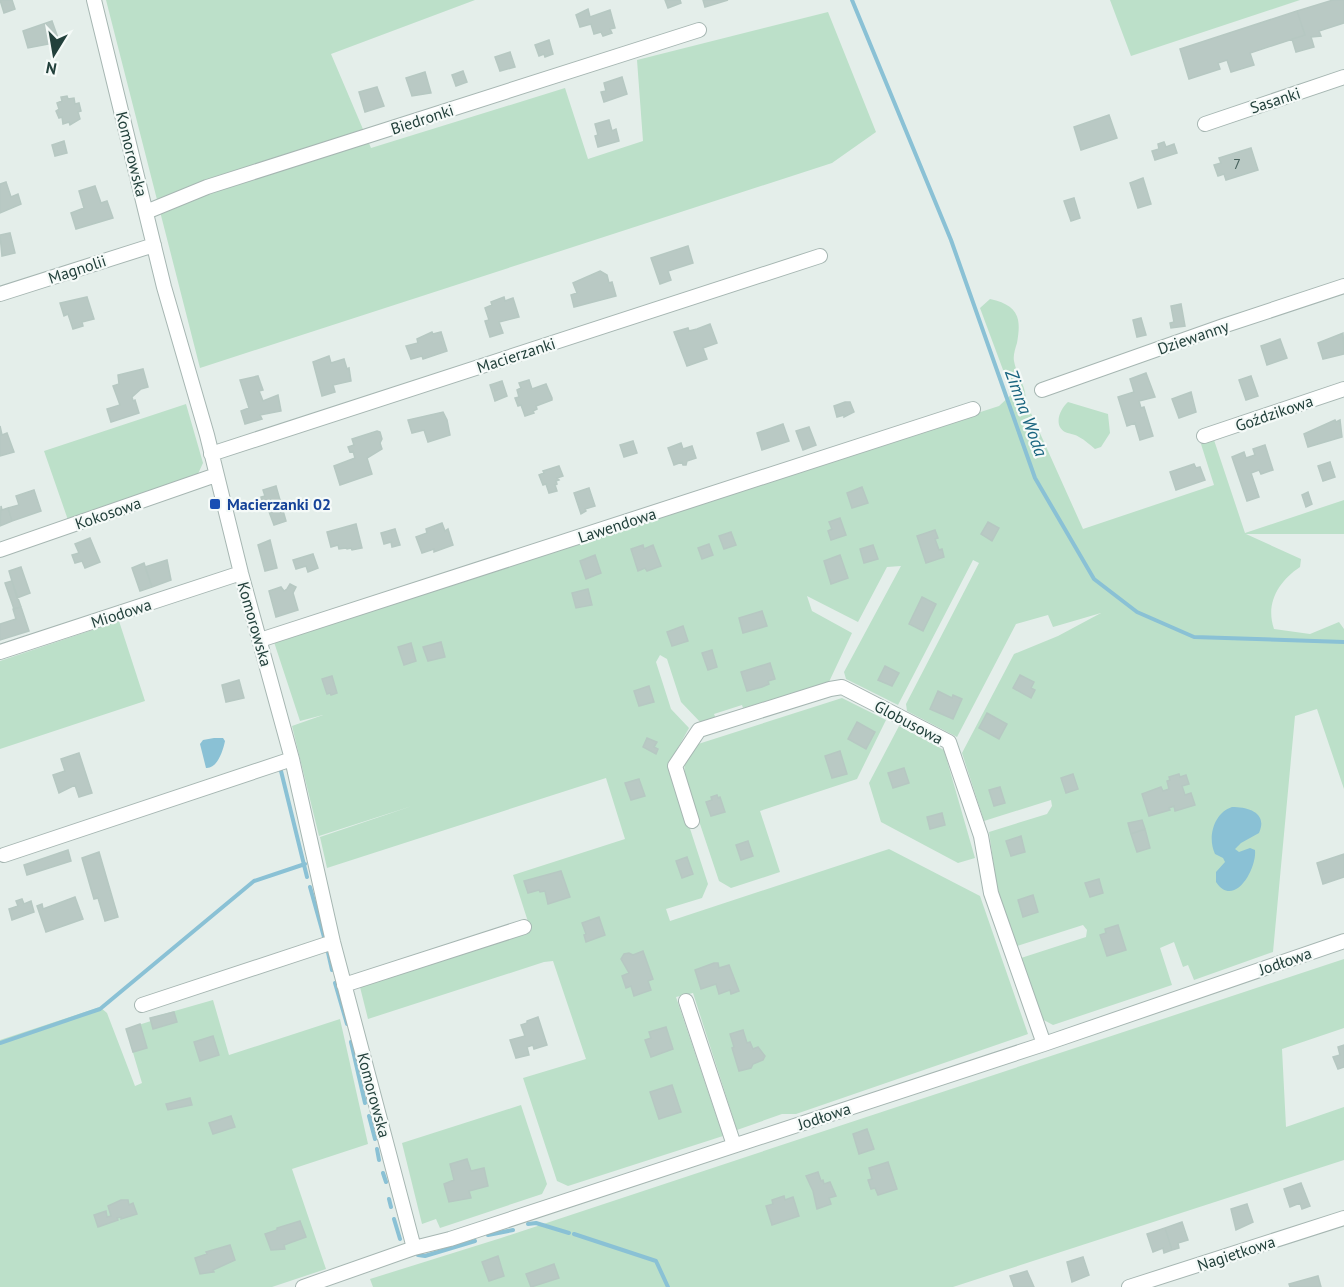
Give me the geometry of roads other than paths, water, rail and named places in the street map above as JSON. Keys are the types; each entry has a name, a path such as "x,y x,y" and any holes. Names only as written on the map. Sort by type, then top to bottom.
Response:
{"street":[{"name":"Komorowska","path":"94,0 164,287 292,759 333,942 414,1248"},
{"name":"Biedronki","path":"146,212 207,187 699,30"},
{"name":"Sasanki","path":"1206,123 1344,77"},
{"name":"Magnolii","path":"0,294 154,245"},
{"name":"Macierzanki","path":"211,454 820,256"},
{"name":"Dziewanny","path":"1042,390 1344,286"},
{"name":"Goździkowa","path":"1204,436 1344,389"},
{"name":"Lawendowa","path":"260,640 973,409"},
{"name":"Kokosowa","path":"0,550 216,475"},
{"name":"Miodowa","path":"0,652 241,573"},
{"name":"Globusowa","path":"692,821 675,766 699,730 819,693 842,687 949,742 981,836 991,893 1044,1044"},
{"path":"4,855 292,759"},
{"path":"345,985 524,927"},
{"name":"Jodłowa","path":"303,1287 414,1248 450,1239 1044,1044 1344,941"},
{"path":"142,1005 333,942"},
{"path":"686,1001 734,1145"},
{"name":"Nagietkowa","path":"1129,1287 1344,1218"}],"water":[{"path":"223,738 224,745 216,763 206,768 200,744 203,740"},
{"path":"1232,807 1255,812 1261,820 1261,826 1259,833 1235,849 1239,852 1250,848 1255,850 1255,858 1243,883 1237,889 1230,891 1223,889 1216,882 1216,872 1225,862 1223,858 1215,854 1212,833 1221,814"}],"waterway":[{"name":"Zimna Woda","path":"852,0 951,240 1035,478 1094,579 1137,612 1194,637 1344,642"},
{"path":"281,771 307,877"},
{"path":"0,1043 100,1009 254,881 305,864"},
{"path":"310,887 324,937"},
{"path":"327,948 332,970"},
{"path":"335,983 347,1024"},
{"path":"351,1042 365,1103"},
{"path":"369,1116 375,1139"},
{"path":"377,1149 379,1160"},
{"path":"383,1173 386,1182"},
{"path":"389,1199 391,1207"},
{"path":"394,1219 400,1239"},
{"path":"528,1224 536,1223 569,1233"},
{"path":"488,1235 513,1230"},
{"path":"574,1234 656,1261 668,1287"},
{"path":"418,1255 425,1256 475,1241"}],"place":[{"name":"Macierzanki 02","path":"215,504"}]}
